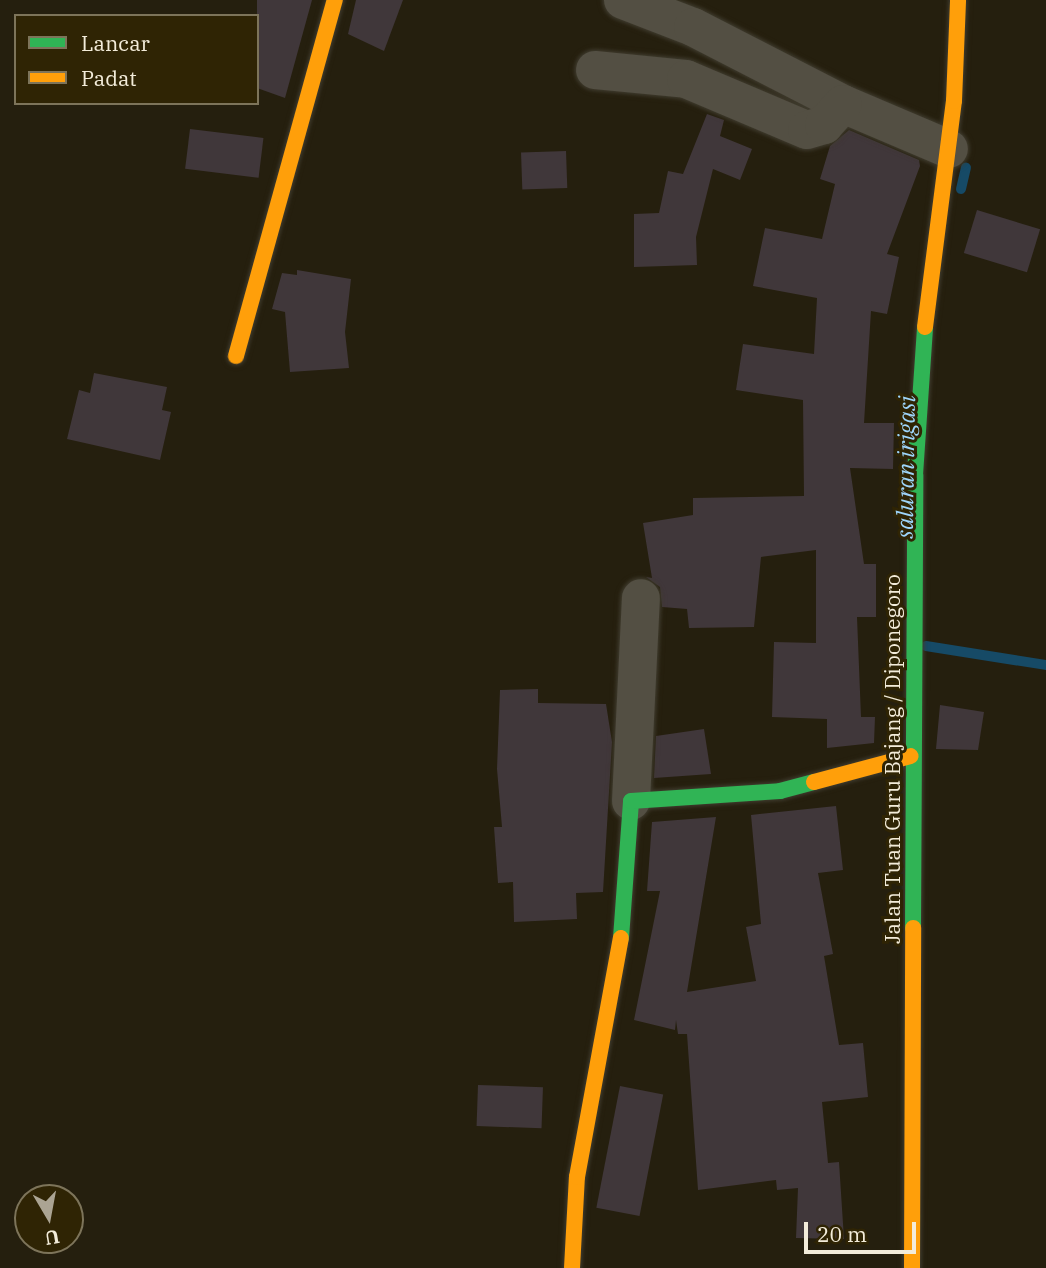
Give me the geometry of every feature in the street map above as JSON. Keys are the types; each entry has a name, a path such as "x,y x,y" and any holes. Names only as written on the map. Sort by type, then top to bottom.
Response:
{"street":[{"path":"236,356 335,0"},
{"path":"623,0 746,51 843,104 949,149"},
{"name":"Jalan Tuan Guru Bajang / Diponegoro","path":"912,1268 911,756 921,360 949,149 958,0"},
{"path":"595,70 686,79 807,130 824,125 843,104"},
{"path":"572,1268 577,1177 623,926 641,598"},
{"path":"631,801 780,790 911,756"}],"building":[{"path":"257,0 312,0 285,98 259,89"},
{"path":"356,0 403,0 384,51 348,34"},
{"path":"707,114 724,120 720,136 752,149 740,180 713,169 696,237 697,265 634,267 634,214 659,213 668,171 683,174"},
{"path":"190,129 263,138 259,178 185,169"},
{"path":"849,130 919,160 920,166 887,254 899,257 887,314 871,311 864,423 894,423 893,469 850,468 864,564 876,564 876,617 857,617 861,717 875,717 874,743 827,748 827,719 772,717 774,642 816,643 816,550 761,557 754,627 689,628 687,609 662,607 660,587 646,577 652,578 643,523 693,515 693,498 804,496 803,400 736,390 743,344 814,354 817,298 753,286 765,228 822,239 835,184 820,179 830,146"},
{"path":"566,151 567,188 522,190 521,153"},
{"path":"977,210 1040,229 1027,272 964,253"},
{"path":"297,270 351,279 345,332 349,368 290,372 285,312 272,309 282,273 297,275"},
{"path":"94,373 167,387 162,410 171,412 160,460 67,439 79,390 90,393"},
{"path":"538,689 538,703 606,704 612,742 603,892 576,893 577,919 514,922 513,882 498,883 494,827 502,827 497,769 500,690"},
{"path":"940,705 984,712 978,750 936,749"},
{"path":"704,729 711,774 654,778 656,736"},
{"path":"836,806 843,870 818,873 833,954 824,956 839,1045 863,1043 868,1097 822,1102 828,1163 839,1162 844,1239 796,1238 798,1188 777,1190 776,1180 698,1190 687,1034 678,1034 676,1020 675,1030 634,1020 660,891 647,891 652,822 716,817 687,992 756,981 746,927 761,924 751,815"},
{"path":"478,1085 543,1087 542,1128 477,1126"},
{"path":"620,1086 663,1094 640,1216 596,1208"}],"waterway":[{"name":"saluran irigasi","path":"961,189 966,168"},
{"name":"saluran irigasi","path":"926,646 1046,665"}],"traffic: fast":[{"path":"913,928 915,475 925,327"},
{"path":"621,938 631,801 780,791 814,782"}],"traffic: slow":[{"path":"236,356 335,0"},
{"path":"925,327 954,101 958,0"},
{"path":"814,782 911,756"},
{"path":"912,1268 913,928"},
{"path":"572,1268 577,1177 621,938"}]}
